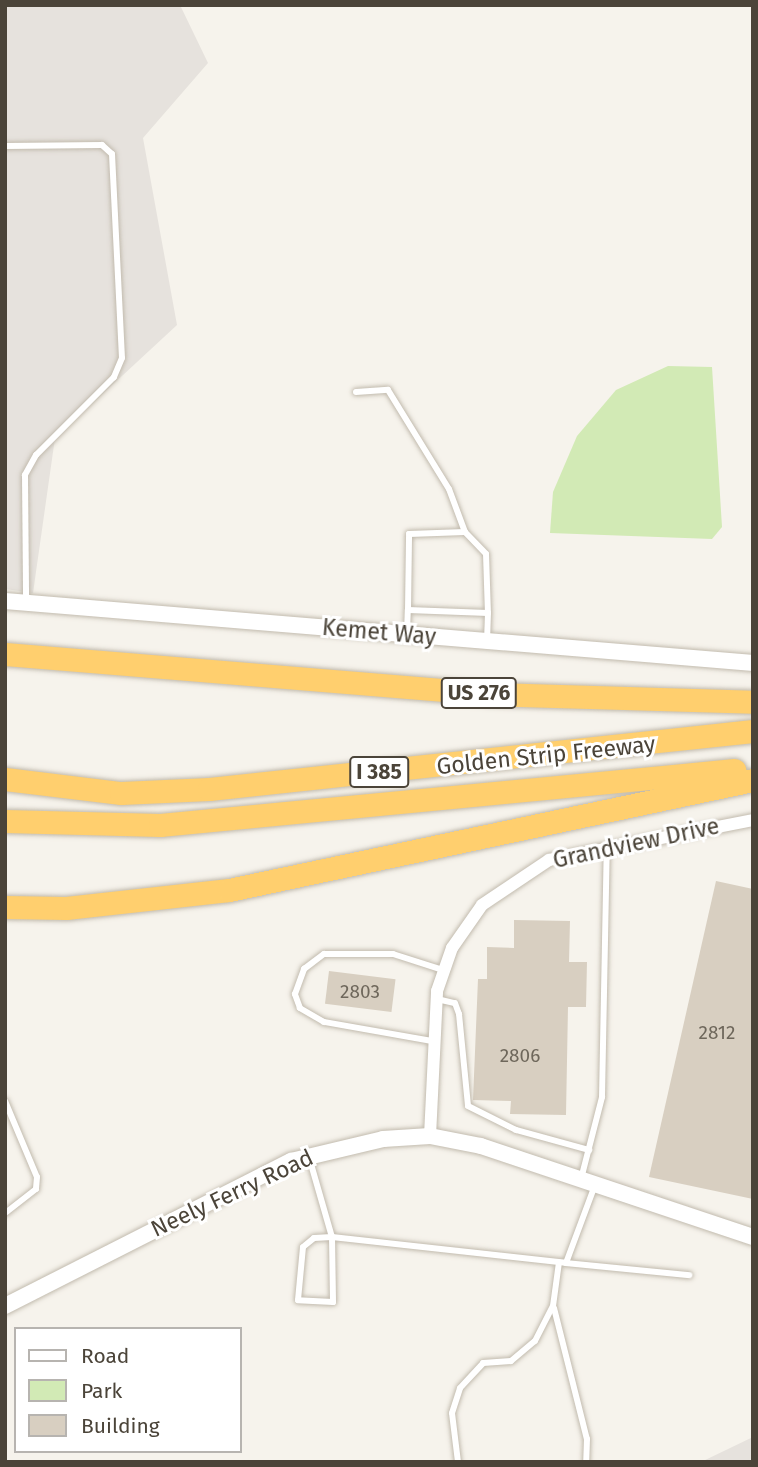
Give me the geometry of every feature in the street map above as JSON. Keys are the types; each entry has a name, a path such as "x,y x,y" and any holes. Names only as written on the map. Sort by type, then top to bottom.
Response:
{"highway":[{"name":"US 276","path":"5,654 490,694 753,702"},
{"name":"Golden Strip Freeway","path":"5,779 121,793 209,789 753,731"},
{"name":"Golden Strip Freeway","path":"5,821 160,825 753,769"},
{"path":"5,907 66,908 229,890 753,779"},
{"path":"5,893 229,890"}],"street":[{"name":"Kemet Way","path":"5,601 753,663"},
{"name":"Grandview Drive","path":"430,1136 432,1041 436,999 443,970 470,919 508,883 549,860 607,845 753,820"},
{"name":"Neely Ferry Road","path":"5,1306 309,1155 430,1136 588,1181 753,1237"}],"lane":[{"path":"5,146 102,145 112,154 122,358 114,377 36,455 25,475 26,603"},
{"path":"356,392 388,390 449,489 465,532 486,554 487,641"},
{"path":"407,634 409,534 465,532"},
{"path":"408,610 488,613"},
{"path":"457,1462 452,1413 460,1388 483,1363 511,1361 535,1341 553,1306 562,1263 588,1181 589,1150 601,1097 607,845"},
{"path":"432,1041 324,1022 300,1008 295,994 304,969 324,954 393,954 443,970"},
{"path":"436,999 455,1003 459,1014 468,1106 516,1130 589,1150"},
{"path":"5,1101 37,1177 36,1189 5,1213"},
{"path":"309,1155 332,1237 333,1302 298,1300 303,1247 314,1238 332,1237 689,1275"},
{"path":"553,1306 587,1439 586,1462"}],"shaded area":[{"path":"5,5 180,5 208,63 143,138 177,325 55,438 33,593 5,589"},
{"path":"753,1437 753,1462 701,1462"}],"green space":[{"path":"668,366 712,367 722,527 712,539 550,533 553,492 577,436 616,390"}],"building":[{"path":"716,881 753,889 753,1199 649,1177"},
{"path":"514,920 570,921 569,962 587,962 586,1007 568,1007 566,1115 510,1114 511,1101 473,1100 478,979 487,979 487,947 514,948"},
{"path":"329,971 396,979 391,1012 325,1004"}]}
